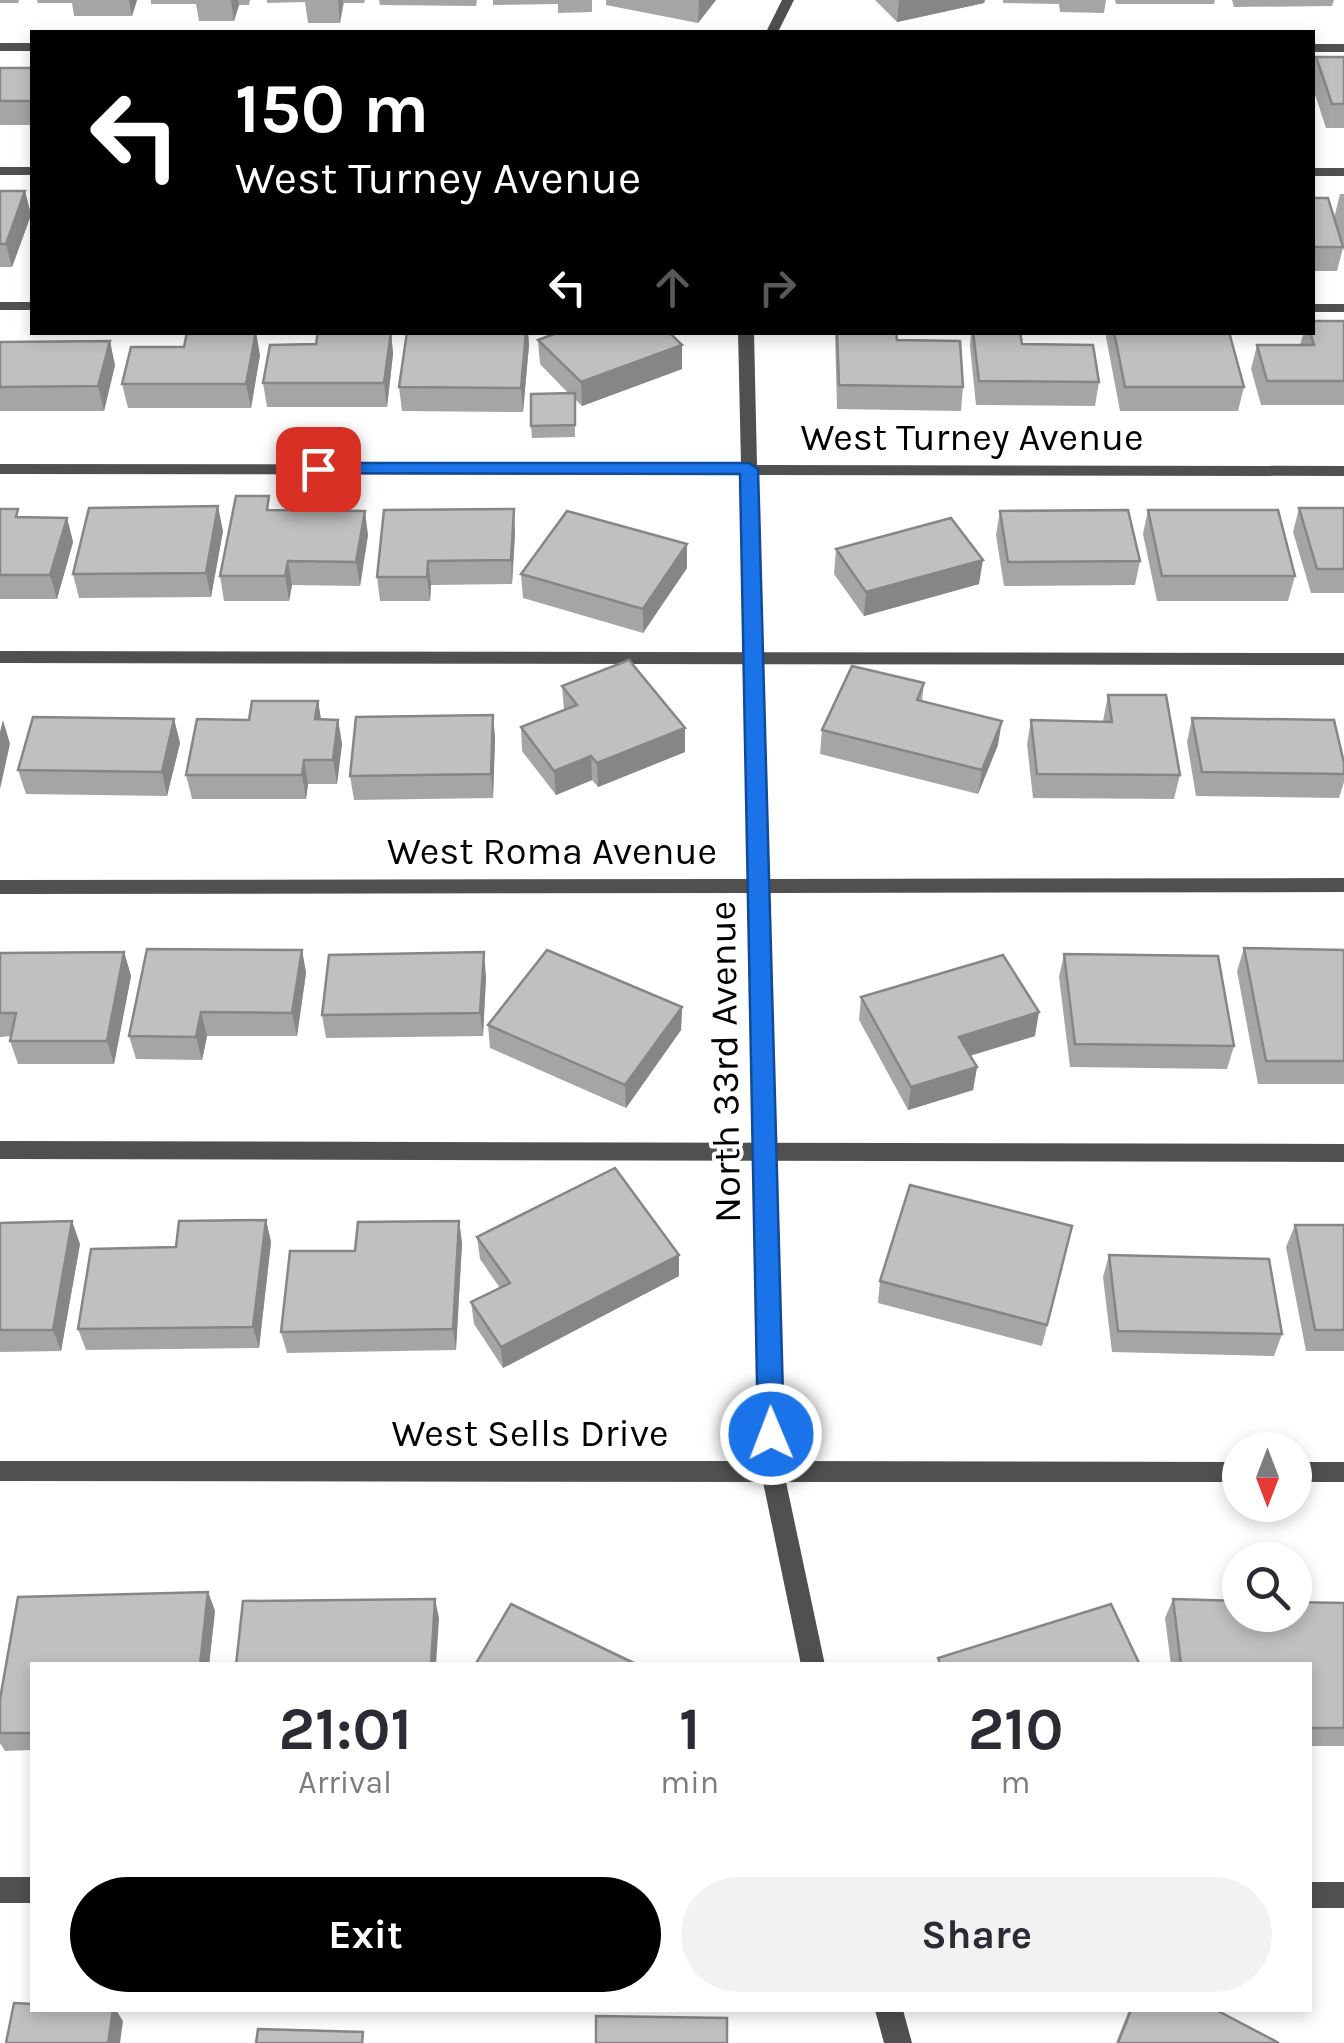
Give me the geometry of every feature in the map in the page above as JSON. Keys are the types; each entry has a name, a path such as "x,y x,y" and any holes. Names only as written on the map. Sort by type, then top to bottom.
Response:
{"street":[{"path":"773,30 788,0"},
{"path":"0,47 30,48"},
{"path":"1315,48 1344,48"},
{"path":"0,171 30,171"},
{"path":"1315,172 1344,172"},
{"path":"0,306 30,306"},
{"path":"1315,308 1344,308"},
{"name":"North 33rd Avenue","path":"746,335 772,1470 812,1662"},
{"name":"West Turney Avenue","path":"0,468 1344,471"},
{"path":"0,657 1344,659"},
{"name":"West Roma Avenue","path":"0,887 1344,886"},
{"path":"0,1150 1344,1153"},
{"name":"West Sells Drive","path":"0,1471 1222,1472"},
{"path":"1312,1472 1344,1472"},
{"path":"0,1890 30,1890"},
{"path":"1312,1895 1344,1895"},
{"path":"890,2012 898,2043"}],"building":[{"path":"1316,57 1344,57 1344,104 1332,104"},
{"path":"0,68 30,68 30,101 0,101"},
{"path":"0,191 25,191 6,244 0,244"},
{"path":"1315,198 1328,198 1343,247 1315,247"},
{"path":"1315,321 1344,321 1344,381 1267,381 1257,345 1314,345 1311,335 1315,335"},
{"path":"186,335 255,335 246,384 122,384 131,347 184,347"},
{"path":"318,335 391,335 384,383 263,383 270,345 316,344"},
{"path":"407,335 526,335 521,388 399,387"},
{"path":"551,335 672,335 682,345 581,382 538,340"},
{"path":"837,335 960,341 963,387 839,385"},
{"path":"973,335 1020,335 1022,344 1093,345 1099,382 979,381"},
{"path":"1115,335 1230,335 1244,387 1125,387"},
{"path":"110,341 98,386 0,387 0,342"},
{"path":"575,393 575,425 531,426 531,394"},
{"path":"236,496 269,496 267,510 365,511 356,562 288,561 285,576 220,576"},
{"path":"218,506 206,573 73,574 89,508"},
{"path":"1299,508 1344,508 1344,569 1317,569"},
{"path":"0,509 18,509 16,517 67,518 50,575 0,575"},
{"path":"514,509 511,560 428,561 427,577 377,577 384,510"},
{"path":"1128,510 1140,561 1008,562 1000,511"},
{"path":"1148,510 1278,510 1295,576 1162,576"},
{"path":"567,511 687,544 643,609 521,574"},
{"path":"951,518 983,560 866,592 836,549"},
{"path":"629,660 685,728 597,763 591,756 554,771 521,727 577,705 562,686"},
{"path":"852,666 924,683 917,700 1002,721 982,770 822,730"},
{"path":"1108,695 1166,695 1180,775 1037,774 1031,720 1112,722"},
{"path":"252,701 318,701 315,719 338,720 333,760 304,760 302,775 186,775 197,719 249,720"},
{"path":"493,715 491,774 350,776 356,717"},
{"path":"33,717 174,719 162,772 18,770"},
{"path":"1192,718 1334,720 1344,774 1202,772"},
{"path":"1244,948 1344,950 1344,1061 1266,1061"},
{"path":"147,949 302,950 292,1013 201,1012 196,1037 129,1036"},
{"path":"547,950 682,1007 625,1085 488,1025"},
{"path":"124,952 107,1041 10,1041 16,1013 0,1013 0,953"},
{"path":"484,952 480,1013 322,1015 329,955"},
{"path":"1064,954 1218,956 1234,1046 1075,1044"},
{"path":"1003,955 1039,1012 959,1037 977,1067 911,1087 861,997"},
{"path":"615,1168 679,1255 501,1347 471,1302 510,1283 477,1237"},
{"path":"910,1185 1072,1226 1047,1325 880,1281"},
{"path":"266,1220 253,1327 78,1329 91,1249 176,1247 179,1221"},
{"path":"72,1221 53,1330 0,1330 0,1223"},
{"path":"459,1221 453,1329 281,1332 290,1251 355,1251 358,1222"},
{"path":"1295,1225 1344,1225 1344,1330 1315,1330"},
{"path":"1109,1255 1269,1259 1282,1334 1118,1331"},
{"path":"208,1592 200,1662 30,1662 30,1733 0,1733 0,1699 18,1597"},
{"path":"435,1599 431,1662 236,1662 243,1601"},
{"path":"1173,1599 1222,1600 1222,1632 1312,1632 1312,1602 1344,1603 1344,1728 1312,1728 1312,1662 1181,1662"},
{"path":"511,1604 632,1662 477,1662"},
{"path":"1111,1604 1139,1662 940,1662 938,1658"},
{"path":"14,2003 30,2004 30,2012 113,2012 108,2043 6,2043"},
{"path":"1130,2012 1220,2012 1279,2043 1118,2043"},
{"path":"596,2016 727,2018 727,2043 596,2043"},
{"path":"258,2029 363,2032 362,2043 256,2043"}],"route":[{"path":"318,469 749,469 771,1434"}]}
